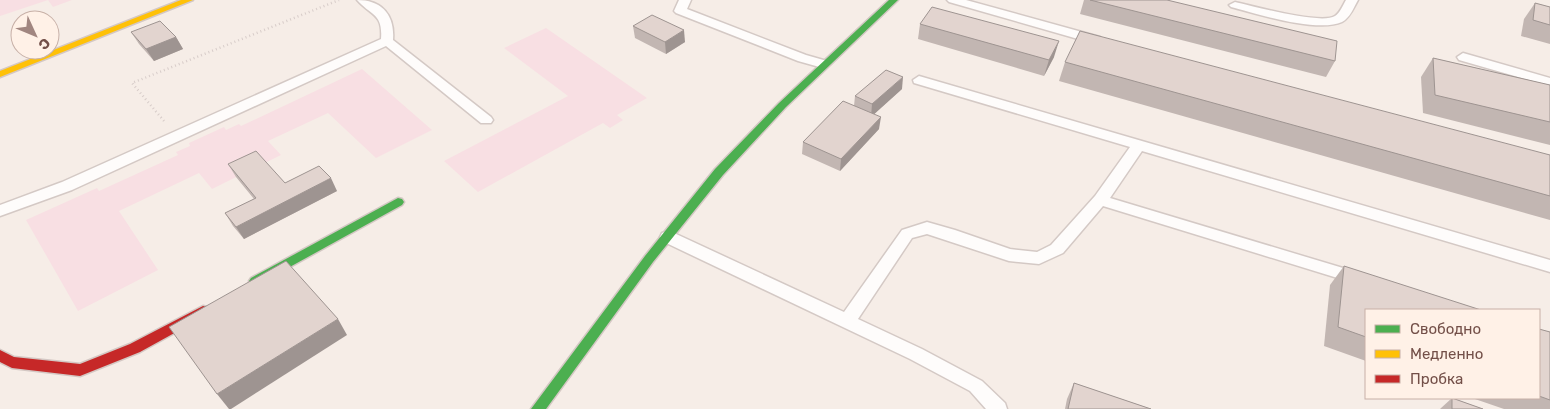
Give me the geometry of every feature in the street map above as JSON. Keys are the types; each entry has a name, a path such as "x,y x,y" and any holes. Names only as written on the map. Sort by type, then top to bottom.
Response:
{"street":[{"path":"0,74 188,0"},
{"path":"538,409 668,237 746,142 823,64 894,0"},
{"path":"245,287 398,202"},
{"path":"0,355 12,362 80,370 135,348 211,306"}],"lane":[{"path":"363,0 381,12 386,19 387,41"},
{"path":"685,0 680,11 802,58 823,64"},
{"path":"953,0 1112,44"},
{"path":"1235,5 1310,21 1330,23 1340,18 1352,0"},
{"path":"0,211 67,186 387,41"},
{"path":"387,41 486,120"},
{"path":"1462,57 1550,82"},
{"path":"919,80 1550,266"},
{"path":"846,322 907,234 927,228 1009,255 1039,258 1057,249 1100,200 1139,145"},
{"path":"1100,200 1371,282"},
{"path":"668,237 916,354 976,386 998,409"}],"path":[{"path":"177,137 132,83 339,0"}],"shaded area":[{"path":"0,0 48,0 18,10 10,10 10,13 0,16"},
{"path":"48,0 72,0 53,7"},
{"path":"546,28 647,98 617,115 623,120 610,128 603,123 478,192 444,161 568,96 504,48"},
{"path":"362,69 432,130 376,158 328,113 268,141 281,155 212,189 199,173 119,211 158,270 78,311 26,220 97,188 99,191 178,155 176,152 190,146 189,143 224,127 226,130 239,124 241,126"}],"building":[{"path":"1090,0 1167,0 1337,41 1335,61"},
{"path":"1535,3 1550,7 1550,25 1533,20"},
{"path":"932,7 1059,41 1049,60 920,24"},
{"path":"652,15 684,30 665,42 633,26"},
{"path":"160,21 176,37 146,49 131,32"},
{"path":"1080,31 1550,155 1550,196 1065,62"},
{"path":"1433,58 1550,85 1550,122 1435,95"},
{"path":"886,70 903,77 872,104 855,96"},
{"path":"843,101 881,117 841,159 803,142"},
{"path":"256,151 285,183 319,166 331,178 236,227 225,213 256,198 228,164"},
{"path":"286,261 338,319 217,394 169,327"},
{"path":"1344,266 1478,309 1365,309 1365,337 1338,327"},
{"path":"1540,329 1550,332 1550,400 1540,396"},
{"path":"1074,383 1151,409 1068,409"},
{"path":"1452,399 1455,399 1483,409 1452,409"}],"traffic: fast":[{"path":"538,409 649,259 719,172 782,105 894,0"},
{"path":"255,281 398,202"}],"traffic: slow":[{"path":"0,74 189,0"}],"traffic: jam":[{"path":"0,355 12,362 80,370 135,348 203,311"}]}
